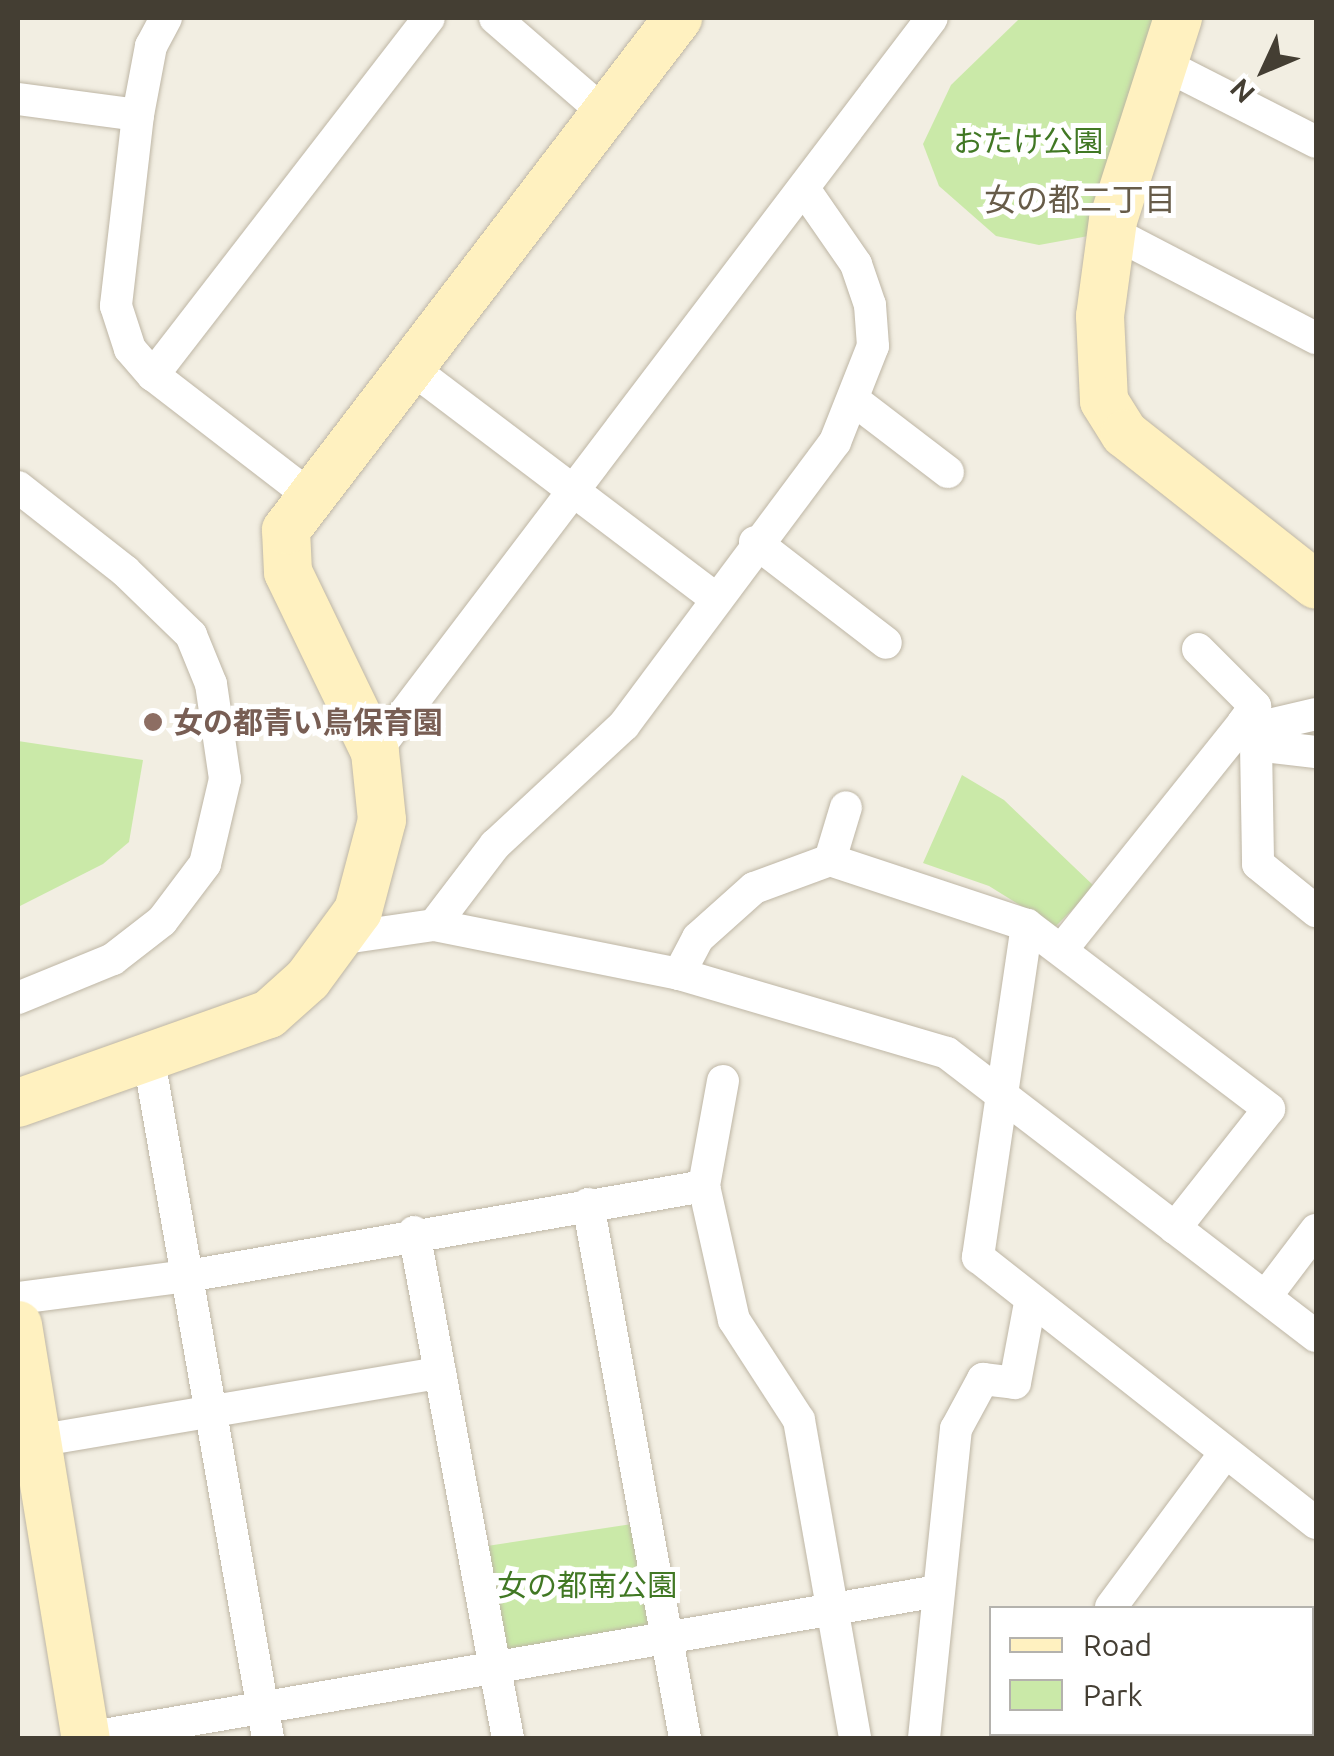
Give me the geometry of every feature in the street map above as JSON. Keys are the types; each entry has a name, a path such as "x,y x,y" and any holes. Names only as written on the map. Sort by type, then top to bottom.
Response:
{"street":[{"path":"166,18 151,46 138,115 116,306 130,350 153,375 309,495"},
{"path":"153,375 429,18"},
{"path":"494,18 606,116"},
{"path":"18,1103 150,1060 269,1014 308,978 338,938 372,874 382,820 374,752 283,550 286,530 407,365 606,116 678,18"},
{"path":"374,752 932,18"},
{"path":"1178,18 1167,66 1112,232 1100,316 1104,402 1125,434 1316,585"},
{"path":"1167,66 1316,142"},
{"path":"18,99 138,115"},
{"path":"434,925 495,845 624,725 755,542 835,442 855,400 873,346 870,305 849,252 804,189"},
{"path":"1112,232 1316,338"},
{"path":"407,365 577,488 716,599"},
{"path":"855,400 948,472"},
{"path":"18,487 125,571 191,635 211,684 225,779 205,864 162,921 113,958 18,998"},
{"path":"755,542 886,643"},
{"path":"1198,649 1255,706 1258,864 1316,911"},
{"path":"1062,948 1253,731 1316,714"},
{"path":"1253,731 1316,752"},
{"path":"830,860 846,806"},
{"path":"680,974 698,938 754,888 830,860 1027,925 1269,1110 1175,1228"},
{"path":"338,938 434,925 680,974 947,1053 1316,1336"},
{"path":"1027,925 978,1258 1316,1523"},
{"path":"150,1060 266,1725"},
{"path":"722,1081 704,1186 734,1320 799,1420 855,1738"},
{"path":"18,1298 188,1276 414,1232 704,1186"},
{"path":"588,1204 684,1738"},
{"path":"1266,1296 1316,1230"},
{"path":"414,1232 508,1738"},
{"path":"924,1738 956,1430 983,1379 1015,1383 1030,1302"},
{"path":"18,1325 28,1443 86,1738 266,1725 498,1671 938,1590"},
{"path":"28,1443 440,1373"},
{"path":"1112,1606 1225,1453"}],"green space":[{"name":"おたけ公園","path":"1020,18 1168,18 1094,235 1039,245 996,236 939,186 923,144 951,85"},
{"path":"18,741 143,760 129,842 103,864 18,907"},
{"path":"962,775 1004,800 1095,887 1055,927 989,886 923,863"},
{"name":"女の都南公園","path":"632,1524 652,1630 507,1651 487,1546"}],"place":[{"name":"女の都青い鳥保育園","path":"153,722"}],"district":[{"name":"女の都二丁目","path":"1080,199"}]}
